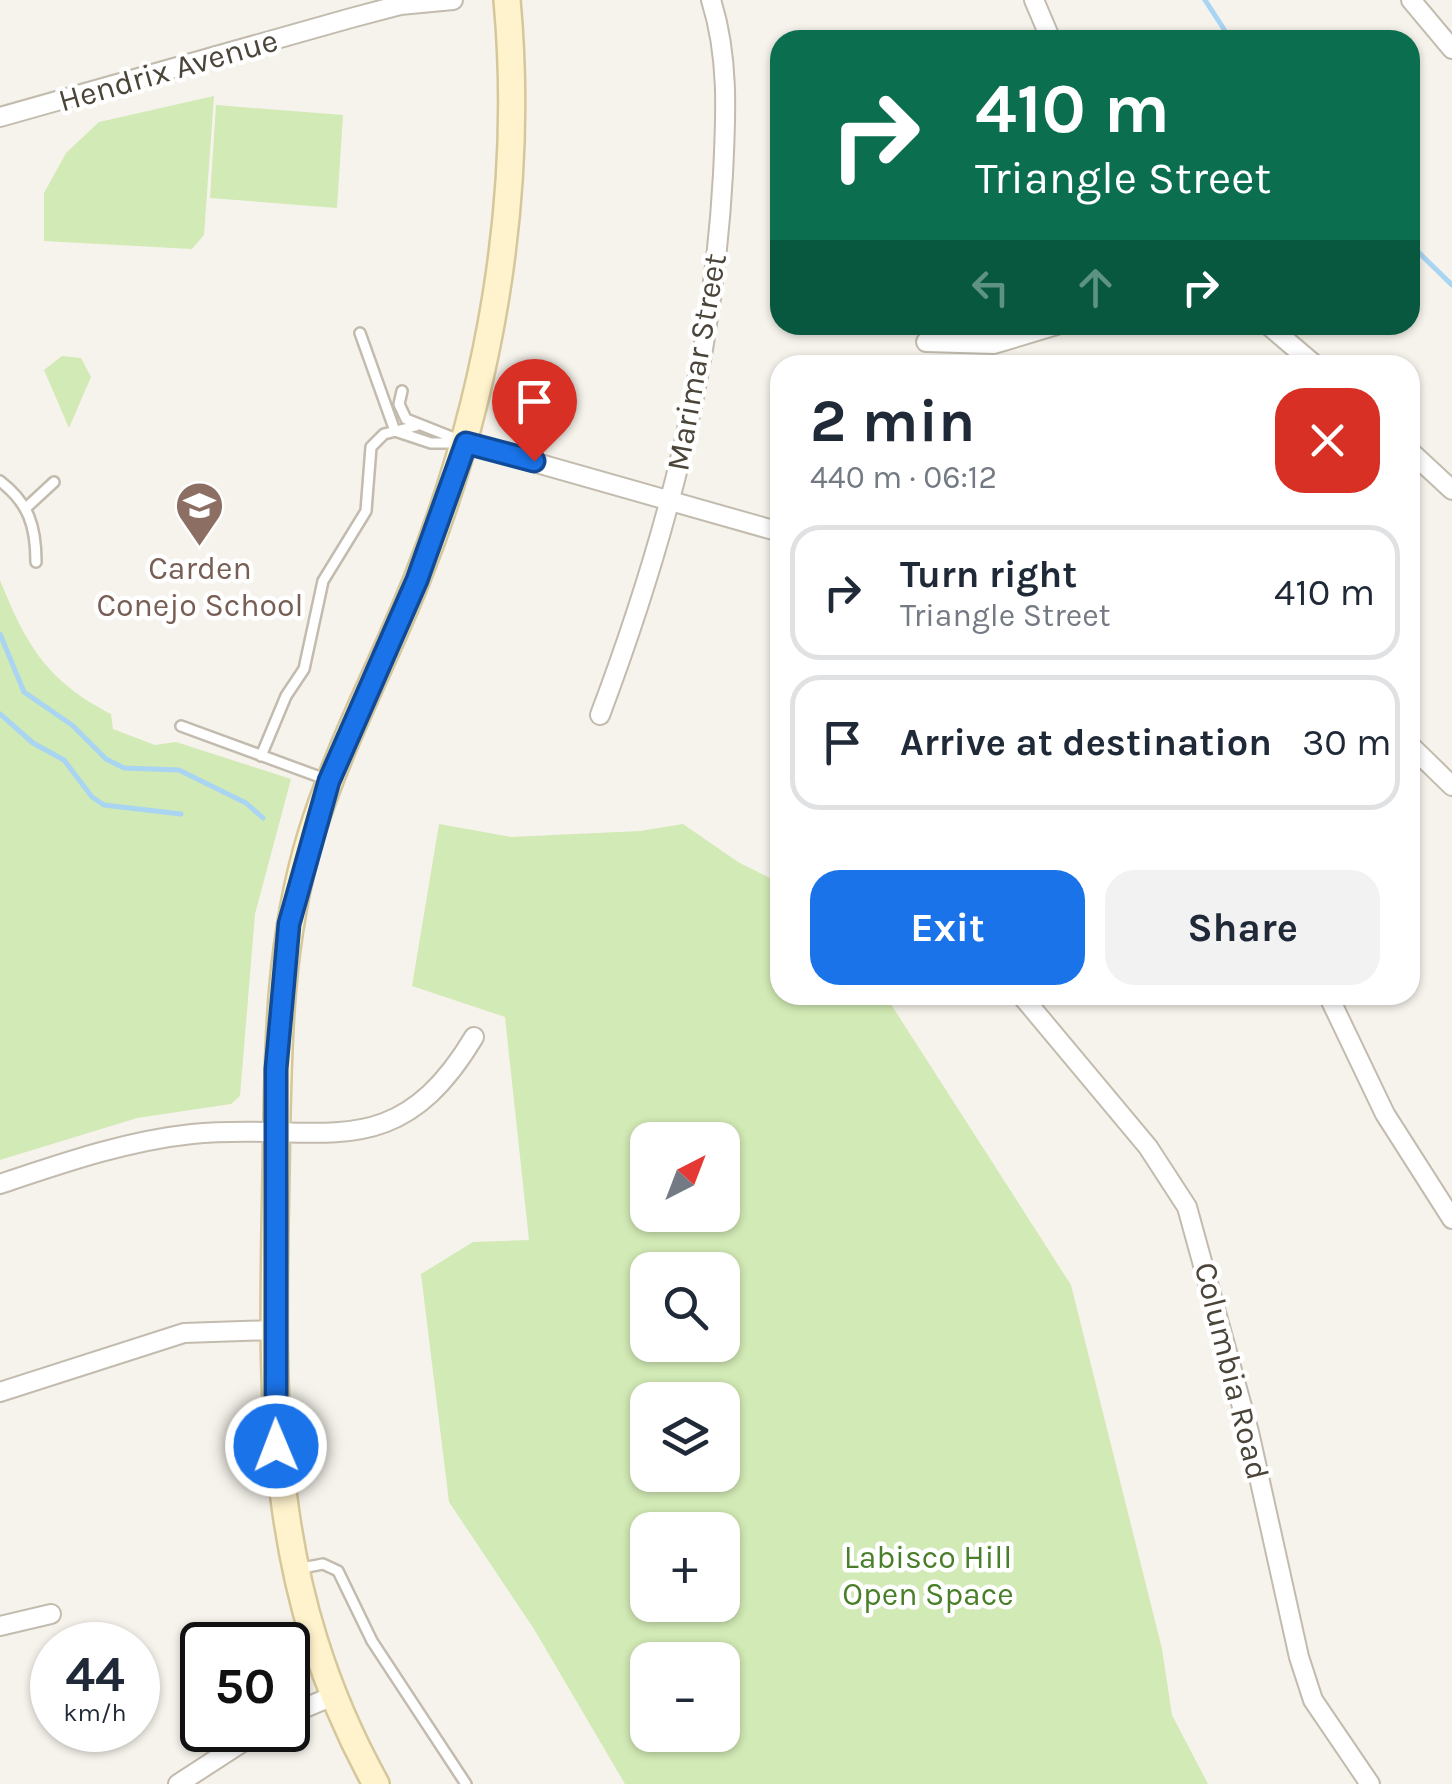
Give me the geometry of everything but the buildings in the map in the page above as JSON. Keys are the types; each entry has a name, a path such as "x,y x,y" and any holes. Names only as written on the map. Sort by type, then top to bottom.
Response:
{"main road":[{"path":"376,1784 333,1696 308,1629 293,1570 276,1446 273,1330 282,972 298,878 329,781 417,580 466,443 495,300 508,198 507,0"}],"street":[{"name":"Hendrix Avenue","path":"0,117 400,5 453,0"},
{"name":"Marimar Street","path":"600,715 630,635 700,382 722,202 726,61 711,0"},
{"path":"1034,0 1047,30"},
{"path":"1411,0 1452,49"},
{"path":"926,342 994,344 1023,335"},
{"path":"1280,335 1304,355"},
{"path":"466,443 770,529"},
{"path":"1420,461 1452,490"},
{"path":"1420,755 1452,786"},
{"name":"Columbia Road","path":"1028,1005 1148,1146 1187,1207 1249,1432 1299,1657 1323,1717 1370,1784"},
{"path":"1333,1005 1385,1114 1452,1219"},
{"path":"0,1184 130,1144 192,1134 352,1133 403,1117 429,1098 474,1037"},
{"path":"0,1392 184,1333 273,1330"},
{"path":"0,1626 52,1614"},
{"path":"310,1706 333,1696"},
{"path":"178,1784 227,1752"}],"lane":[{"path":"360,333 395,432"},
{"path":"402,391 401,411 416,426 466,443"},
{"path":"261,756 286,696 304,669 323,581 366,511 371,447 378,437 416,426"},
{"path":"395,432 431,443 466,443"},
{"path":"0,481 27,508 36,532 36,562"},
{"path":"27,508 54,482"},
{"path":"181,726 329,781"},
{"path":"293,1570 323,1564 338,1571 372,1640 466,1784"}],"green space":[{"path":"214,96 204,235 192,249 44,241 44,193 66,153 99,122"},
{"path":"216,105 343,115 337,208 210,198"},
{"path":"62,356 81,358 91,377 69,428 44,370"},
{"path":"0,580 19,624 41,659 70,688 111,714 113,729 155,745 176,742 291,779 255,914 240,1096 231,1104 137,1118 0,1160"},
{"name":"Labisco Hill Open Space","path":"439,824 511,837 640,831 683,824 738,862 770,878 770,1005 891,1005 1071,1285 1162,1649 1172,1715 1208,1784 625,1784 534,1629 449,1502 421,1274 473,1242 529,1240 505,1017 412,986"}],"waterway":[{"path":"1205,0 1224,30"},
{"path":"1420,254 1452,285"},
{"path":"0,634 24,692 72,725 106,759 124,768 179,770 246,803 263,818"},
{"path":"0,714 33,743 64,760 92,797 104,805 181,814"}],"place":[{"name":"Carden Conejo School","path":"200,548"}],"route":[{"path":"276,1446 276,1069 282,972 298,878 329,781 417,580 466,443 534,461"}]}
